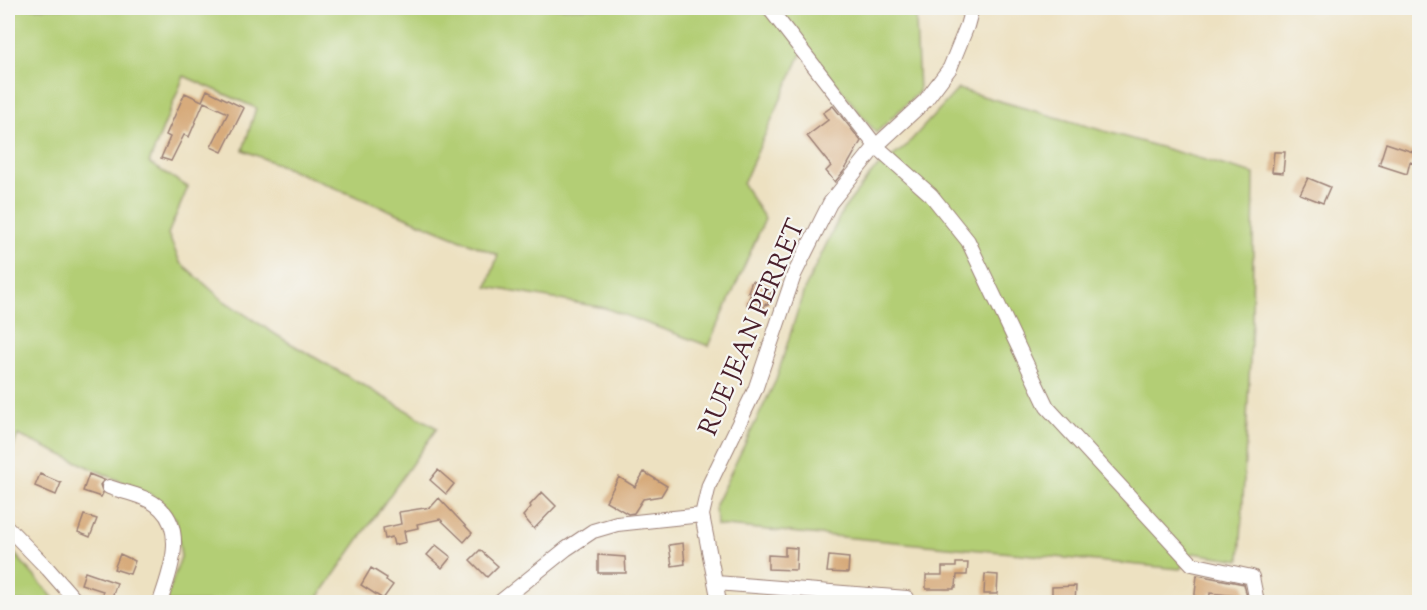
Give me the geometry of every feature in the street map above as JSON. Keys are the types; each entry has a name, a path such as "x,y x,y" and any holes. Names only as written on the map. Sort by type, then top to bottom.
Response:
{"street":[{"path":"769,8 876,146 931,195 968,241 1047,407 1192,564 1252,578 1257,603"},
{"name":"RUE JEAN PERRET","path":"719,603 702,515 709,485 755,390 794,275 830,203 876,146 925,101 950,68 972,8"},
{"path":"109,487 142,498 160,508 170,520 174,539 160,603"},
{"path":"501,603 566,549 593,531 617,524 702,515"},
{"path":"8,528 77,603"},
{"path":"716,583 907,598"}],"green space":[{"path":"8,8 920,8 916,20 919,92 876,133 805,45 743,184 765,219 709,346 605,308 487,287 498,255 243,150 256,108 184,76 149,163 188,187 168,234 180,262 224,301 283,339 437,428 315,602 165,602 181,557 176,519 153,496 18,435 8,461"},
{"path":"958,89 1254,174 1252,320 1240,560 1193,553 1180,569 716,525 715,505 776,380 804,290 843,210 874,170 904,148"},
{"path":"8,546 57,602 8,602"}],"building":[{"path":"207,90 244,108 222,152 211,147 228,113 204,102 189,137 184,135 171,161 161,158 170,137 166,135 185,93 202,101"},
{"path":"833,106 861,141 835,182 826,171 831,166 807,136 828,120 823,113"},
{"path":"1386,143 1419,154 1419,165 1410,162 1407,174 1379,165"},
{"path":"1274,152 1285,152 1283,173 1272,172"},
{"path":"1308,178 1330,187 1323,203 1300,194"},
{"path":"752,281 761,284 762,281 773,285 768,305 765,304 763,310 747,305"},
{"path":"438,470 454,484 446,494 430,480"},
{"path":"644,472 667,486 661,496 643,499 634,513 628,514 606,501 619,477 635,487"},
{"path":"40,474 61,483 56,495 35,486"},
{"path":"89,474 104,480 100,485 103,493 101,497 83,491"},
{"path":"542,492 556,506 534,529 523,516"},
{"path":"439,498 472,533 464,542 440,519 417,524 418,528 404,531 406,542 394,545 392,537 385,539 383,528 401,524 399,512 431,507"},
{"path":"84,515 97,519 90,537 78,532"},
{"path":"683,543 685,564 672,566 669,545"},
{"path":"436,545 451,557 442,568 427,555"},
{"path":"785,547 797,548 796,570 768,569 768,555 785,556"},
{"path":"480,550 498,566 487,577 470,560"},
{"path":"120,554 135,561 130,574 114,569"},
{"path":"598,555 625,557 626,573 598,573"},
{"path":"829,556 849,558 848,573 827,572"},
{"path":"956,563 968,563 967,575 957,575 954,589 926,589 926,575 942,575 942,567 956,567"},
{"path":"371,568 387,578 386,580 393,585 383,599 361,585"},
{"path":"85,572 117,583 110,603 100,603 103,591 81,584"},
{"path":"985,574 998,575 997,594 984,594"},
{"path":"1197,575 1244,584 1247,597 1210,593 1209,603 1194,603"},
{"path":"1076,586 1075,602 1052,602 1052,587"}]}
